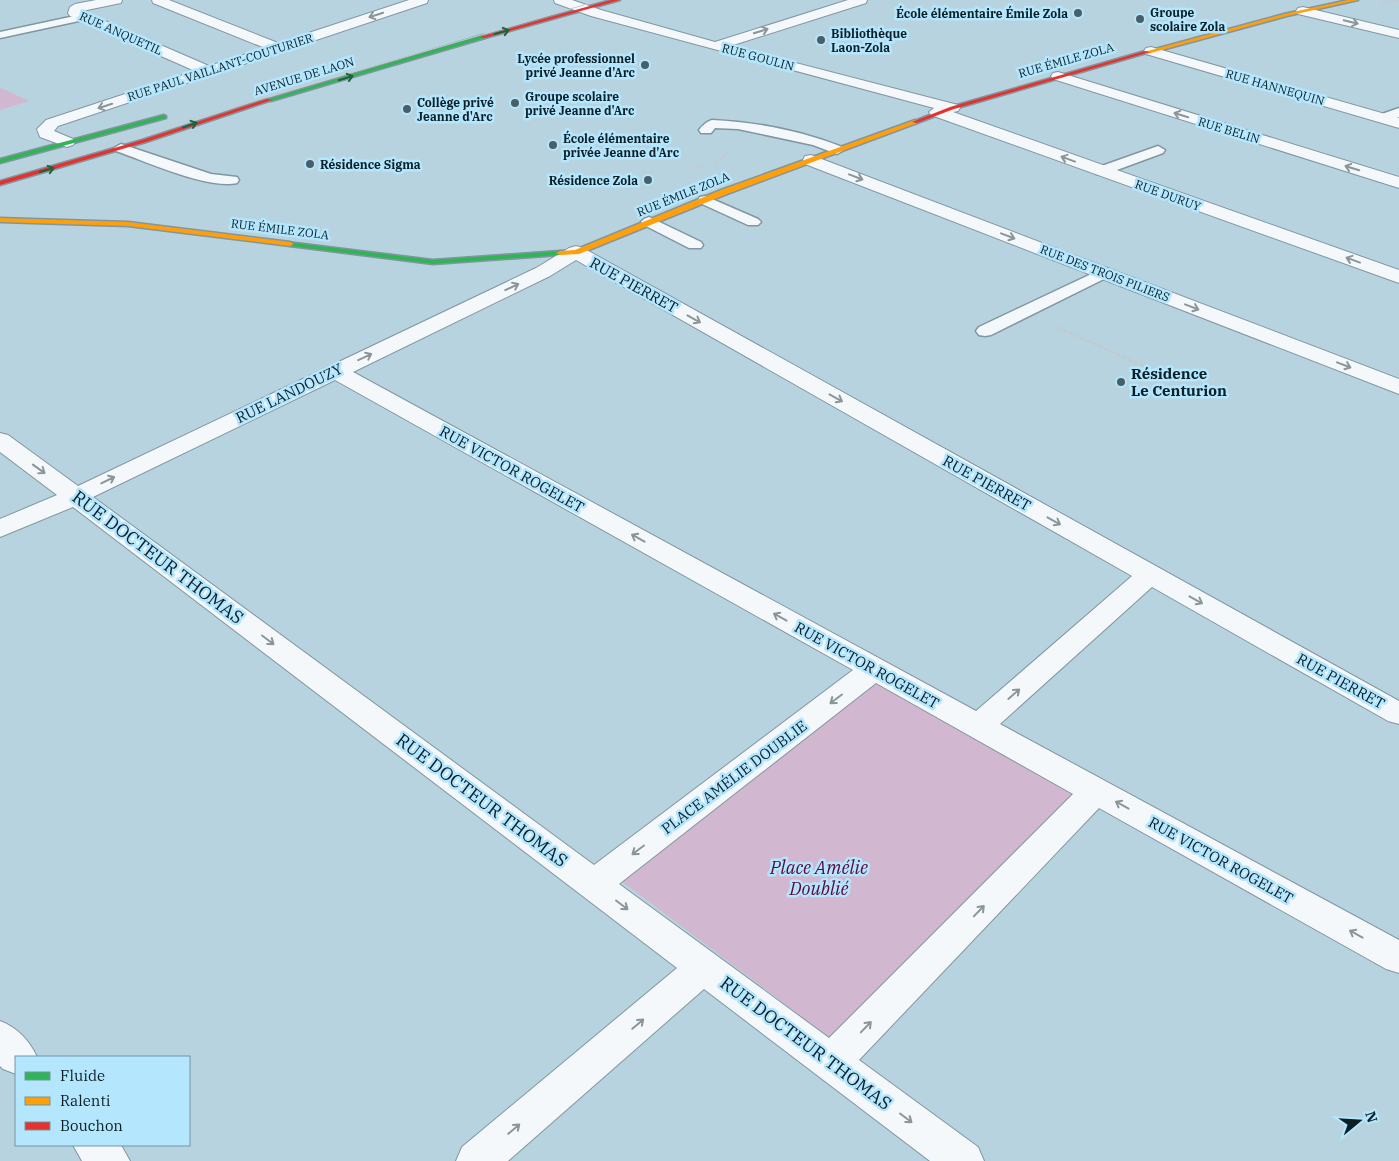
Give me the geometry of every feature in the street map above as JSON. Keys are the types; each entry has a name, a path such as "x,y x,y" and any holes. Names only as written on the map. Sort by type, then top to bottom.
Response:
{"main road":[{"name":"AVENUE DE LAON","path":"0,183 121,148 254,105 617,0"},
{"name":"RUE ÉMILE ZOLA","path":"0,220 128,224 433,262 576,252 706,200 945,110 1058,76 1151,51 1303,11 1355,0"},
{"name":"AVENUE DE LAON","path":"262,90 524,14"},
{"path":"0,161 180,112"}],"street":[{"name":"RUE ANQUETIL","path":"116,0 75,10 75,13 208,72"},
{"path":"158,0 278,48"},
{"name":"RUE PAUL VAILLANT-COUTURIER","path":"67,142 46,134 46,129 52,123 422,0"},
{"path":"715,46 860,0"},
{"name":"RUE GOULIN","path":"561,2 945,110"},
{"path":"1303,11 1399,34"},
{"name":"RUE HANNEQUIN","path":"1151,51 1360,109 1399,123"},
{"name":"RUE BELIN","path":"1058,76 1399,183"},
{"name":"RUE DURUY","path":"945,110 1101,171 1399,277"},
{"name":"RUE DES TROIS PILIERS","path":"811,160 1399,386"},
{"name":"RUE LANDOUZY","path":"0,530 76,496 543,272 576,252"},
{"name":"RUE PIERRET","path":"576,252 1399,714"},
{"name":"RUE VICTOR ROGELET","path":"335,371 1399,958"},
{"name":"RUE DOCTEUR THOMAS","path":"0,440 963,1161"},
{"path":"978,726 1150,574"},
{"name":"PLACE AMÉLIE DOUBLIE","path":"594,884 875,669"},
{"path":"832,1062 1096,791"},
{"path":"477,1161 704,967"},
{"path":"0,1038 16,1056"},
{"path":"95,1146 109,1161"}],"lane":[{"path":"0,36 84,17"},
{"path":"1384,118 1399,112"},
{"path":"706,130 712,124 738,125 817,142 838,150"},
{"path":"121,148 209,178 232,180"},
{"path":"1101,171 1158,150"},
{"path":"706,200 753,222"},
{"path":"649,222 695,245"},
{"path":"985,331 1104,273"}],"path":[{"path":"1380,2 1399,1"},
{"path":"692,164 709,170 729,151 720,149"},
{"path":"1022,312 1197,390"}],"green space":[{"path":"1,88 29,101 0,110"},
{"name":"Place Amélie Doublié","path":"877,678 1078,791 830,1038 620,880"}],"tram line":[{"path":"0,175 601,0"}],"traffic: fast":[{"path":"269,100 483,37"},
{"path":"0,161 164,117"},
{"path":"290,244 433,262 560,253"}],"traffic: slow":[{"path":"1147,52 1286,15 1355,0"},
{"path":"560,253 576,252 724,192 915,122"},
{"path":"0,220 128,224 290,244"}],"traffic: jam":[{"path":"483,37 617,0"},
{"path":"915,122 952,108 1147,52"},
{"path":"0,183 144,141 269,100"}],"place":[{"name":"École élémentaire Émile Zola","path":"1078,13"},
{"name":"Groupe scolaire Zola","path":"1140,19"},
{"name":"Bibliothèque Laon-Zola","path":"821,40"},
{"name":"Lycée professionnel privé Jeanne d'Arc","path":"645,65"},
{"name":"Groupe scolaire privé Jeanne d'Arc","path":"515,103"},
{"name":"Collège privé Jeanne d'Arc","path":"407,109"},
{"name":"École élémentaire privée Jeanne d'Arc","path":"553,145"},
{"name":"Résidence Sigma","path":"310,164"},
{"name":"Résidence Zola","path":"648,180"},
{"name":"Résidence Le Centurion","path":"1121,382"}]}
